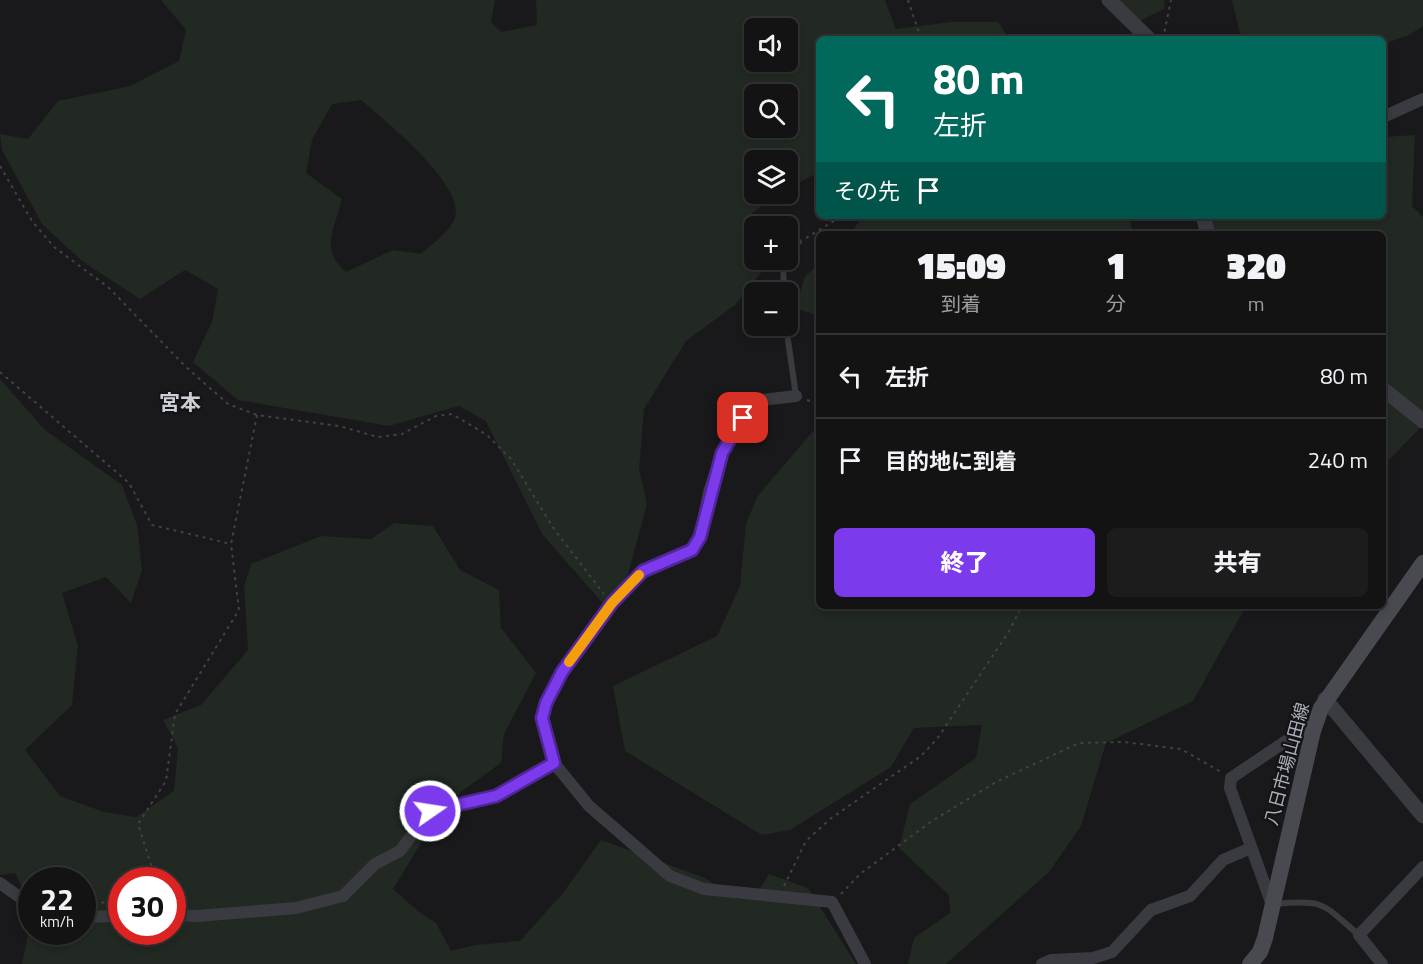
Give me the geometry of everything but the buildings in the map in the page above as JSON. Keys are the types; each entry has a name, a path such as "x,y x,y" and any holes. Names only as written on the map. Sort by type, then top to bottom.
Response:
{"main road":[{"name":"八日市場山田線","path":"1250,964 1262,945 1316,721 1325,699 1423,563"}],"street":[{"path":"1109,0 1146,36"},
{"path":"1386,116 1423,99"},
{"path":"1386,391 1423,421"},
{"path":"796,396 753,401 722,453 700,537 692,550 643,571 612,603 562,672 546,703 542,718 554,763 589,806 670,876 704,889 832,902 865,964"},
{"path":"1325,699 1423,816"},
{"path":"1272,905 1230,788 1231,778 1316,721"},
{"path":"186,916 296,908 343,896 375,864 400,851 430,811 496,796 554,763"},
{"path":"1042,964 1051,960 1093,958 1112,952 1151,910 1190,896 1223,860 1251,848"},
{"path":"1382,964 1359,935 1423,867"},
{"path":"0,882 18,896"}],"lane":[{"path":"787,336 796,396"},
{"path":"1272,905 1310,901 1323,905 1359,935"}],"path":[{"path":"908,0 920,36"},
{"path":"1164,36 1171,0"},
{"path":"0,166 32,221 54,247 108,287 186,367 228,404 257,415 339,426 378,437 402,434 436,416 452,414 487,435 510,459 554,529 584,571 612,603"},
{"path":"817,231 837,219"},
{"path":"799,242 816,232"},
{"path":"0,372 129,483 152,525 231,544"},
{"path":"152,867 138,824 166,781 175,714 239,610 231,544 257,415"},
{"path":"778,897 806,841 830,819 921,756 937,739 1008,633 1020,609"},
{"path":"832,902 860,874 932,821 996,782 1079,743 1124,742 1180,749 1231,778"}],"shaded area":[{"path":"161,0 495,0 491,22 501,32 537,25 536,0 885,0 896,29 951,22 998,22 1007,36 816,36 816,174 798,183 798,150 744,150 744,204 765,204 752,213 753,216 744,216 744,270 763,270 754,282 744,282 744,294 735,305 686,341 644,409 639,469 647,504 628,574 606,607 542,534 486,421 459,406 389,426 238,400 193,362 212,322 218,289 185,270 140,299 82,261 42,224 2,150 0,134 28,139 58,101 130,86 179,61 186,30","holes":["361,100 422,155 449,191 456,207 454,221 421,254 393,250 346,272 333,255 331,246 333,229 342,199 306,173 312,140 332,104"]},
{"path":"1109,0 1165,0 1164,9 1135,23"},
{"path":"1232,0 1423,0 1423,26 1409,35 1386,43 1386,36 1241,36"},
{"path":"1415,135 1412,206 1423,217 1423,425 1386,463 1386,231 1207,231 1204,219 1386,219 1386,137"},
{"path":"862,219 1130,219 1132,231 852,231"},
{"path":"816,266 816,315 798,309 798,299 805,277"},
{"path":"0,379 45,430 122,485 137,525 142,570 131,603 106,577 62,593 78,646 72,705 25,750 60,796 104,812 136,817 174,791 178,748 163,720 201,705 248,650 244,586 251,564 321,536 371,539 394,523 433,526 460,570 499,590 501,628 536,673 504,734 501,763 462,791 434,822 393,889 419,912 436,923 451,951 475,945 520,941 563,893 601,840 705,878 737,899 754,899 769,874 808,888 856,964 22,964 26,945 96,945 96,867 18,867 18,879 15,873 0,875"},
{"path":"816,428 816,609 1244,609 1193,701 1106,743 1081,826 1049,872 946,964 908,964 914,938 950,913 949,895 899,848 910,804 976,758 982,725 914,728 891,767 790,830 762,835 625,751 613,686 717,636 740,586 746,524 757,497"}],"slow traffic":[{"path":"569,662 612,603 639,575"}],"district":[{"name":"宮本","path":"180,403"}],"route":[{"path":"430,811 496,796 554,763 542,718 546,703 562,672 612,603 643,571 692,550 700,537 722,453 743,418"}]}
